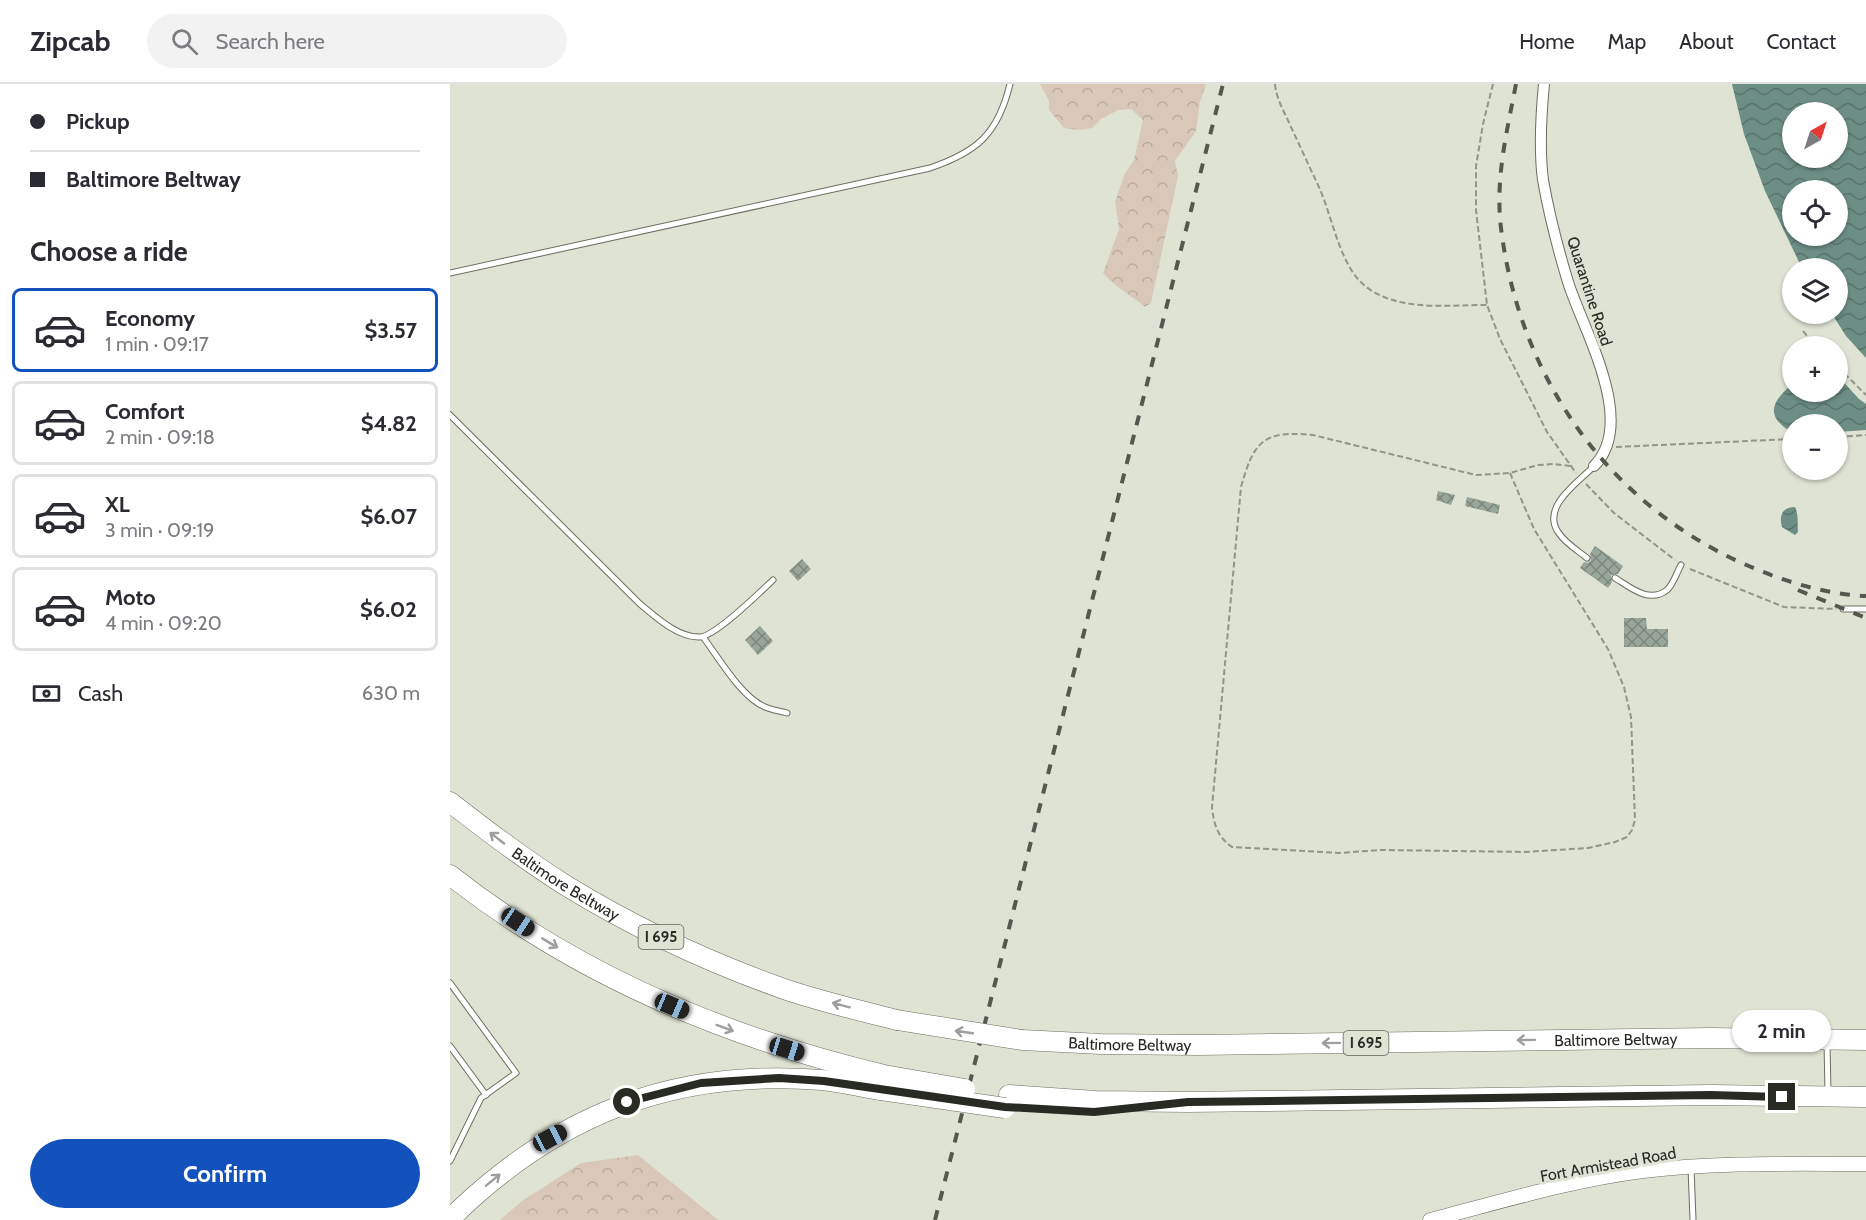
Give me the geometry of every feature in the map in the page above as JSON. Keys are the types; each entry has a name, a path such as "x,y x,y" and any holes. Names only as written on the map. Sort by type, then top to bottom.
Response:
{"highway":[{"name":"Baltimore Beltway","path":"450,802 505,844 564,884 617,915 676,945 788,990 897,1020 1022,1040 1101,1044 1196,1045 1711,1038 1866,1040"},
{"path":"450,874 534,933 588,965 650,996 769,1044 883,1082"},
{"path":"450,1219 488,1183 550,1138 590,1117 662,1092 701,1083 779,1078 883,1082 1007,1101 1188,1102 1711,1095 1866,1097"}],"street":[{"name":"Quarantine Road","path":"1544,84 1541,139 1543,178 1568,283 1608,393 1611,418 1608,447"},
{"path":"1594,466 1601,460 1608,447"},
{"name":"Fort Armistead Road","path":"1430,1220 1586,1181 1641,1172 1691,1166 1866,1164"}],"lane":[{"path":"450,273 930,168 955,159 973,149 988,134 1005,103 1010,84"},
{"path":"450,415 640,604 663,623 694,637 704,637 719,628 773,580"},
{"path":"1587,558 1556,530 1554,517 1566,491 1594,466"},
{"path":"1615,578 1648,596 1659,594 1668,589 1681,565"},
{"path":"1843,609 1866,609"},
{"path":"704,637 754,701 766,708 787,713"},
{"path":"450,983 516,1073 481,1098 450,1161"},
{"path":"1827,1040 1828,1097"},
{"path":"450,1046 486,1095"},
{"path":"1691,1166 1693,1220"}],"path":[{"path":"1275,84 1281,104 1320,190 1340,246 1360,282 1384,297 1413,304 1487,305"},
{"path":"1493,84 1476,166 1476,210 1487,305 1500,339 1547,432 1571,466 1614,513 1681,565 1784,607 1843,609"},
{"path":"1803,331 1807,336"},
{"path":"1848,377 1866,395"},
{"path":"1510,473 1534,529 1608,649 1624,687 1631,717 1635,820 1627,837 1615,843 1588,848 1524,852 1381,850 1339,853 1232,848 1217,833 1212,807 1240,487 1248,462 1262,441 1288,433 1313,435 1476,475 1510,473 1538,465 1571,466"},
{"path":"1848,436 1866,435"},
{"path":"1608,447 1782,439"}],"green space":[{"path":"1040,84 1206,84 1200,102 1196,131 1175,161 1178,176 1151,303 1145,307 1103,273 1119,229 1115,202 1125,173 1134,160 1143,120 1131,109 1118,110 1101,119 1092,128 1078,130 1064,128 1049,110 1049,101"},
{"path":"638,1155 718,1220 500,1220 522,1201 581,1163"}],"water":[{"path":"1732,84 1866,84 1866,358 1838,324 1848,324 1848,258 1797,258 1791,246 1848,246 1848,180 1782,180 1782,226 1765,191 1744,134"},
{"path":"1848,387 1866,404 1866,430 1848,431 1848,414 1782,414 1782,425 1774,414 1774,408 1782,395 1782,402 1848,402"},
{"path":"1795,507 1798,532 1795,535 1782,527 1781,519 1784,510"}],"building":[{"path":"1438,491 1455,495 1451,505 1436,500"},
{"path":"1467,497 1500,505 1498,514 1465,506"},
{"path":"1595,546 1623,566 1618,574 1611,575 1612,582 1608,588 1580,568 1584,562 1588,563 1591,560 1590,554"},
{"path":"802,559 811,569 798,581 789,571"},
{"path":"1624,618 1646,618 1647,629 1668,629 1668,647 1624,647"},
{"path":"760,626 773,641 758,655 745,640"}],"railway":[{"path":"935,1220 1223,84"},
{"path":"1516,84 1501,173 1501,228 1511,282 1527,334 1550,383 1578,429 1612,470 1651,507 1695,538 1744,564 1773,576 1834,593 1866,596"},
{"path":"1798,590 1866,618"}],"route":[{"path":"627,1102 701,1083 779,1078 824,1081 1005,1107 1094,1112 1188,1102 1711,1095 1782,1097"}]}
